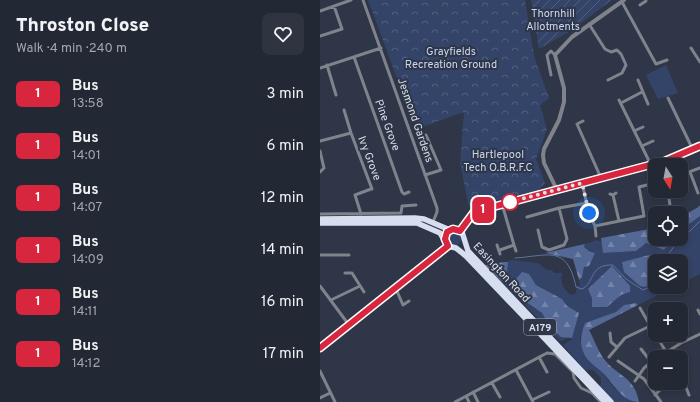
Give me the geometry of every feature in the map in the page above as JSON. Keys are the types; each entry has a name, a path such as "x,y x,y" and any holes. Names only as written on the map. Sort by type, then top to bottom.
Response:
{"highway":[{"path":"399,218 421,224 440,232 448,246"},
{"path":"320,223 419,218 450,230 460,231"},
{"path":"320,219 369,220"},
{"path":"445,239 450,230"},
{"name":"Easington Road","path":"460,231 463,234 464,242 468,251 611,402"},
{"name":"Easington Road","path":"456,248 464,242"},
{"name":"Easington Road","path":"448,246 456,248 466,256 605,402"}],"street":[{"path":"320,11 350,0"},
{"name":"Jesmond Gardens","path":"363,0 437,208 438,212 432,223"},
{"path":"556,55 572,37 623,1 656,64 667,60"},
{"path":"320,36 342,28 334,6"},
{"path":"589,24 605,48 611,52 617,50 621,54 626,65 622,73 608,80"},
{"path":"320,68 381,48"},
{"path":"691,48 700,62"},
{"path":"551,75 547,55 551,51 556,55 564,88 564,102 559,120 544,149 543,155 544,163 557,190"},
{"name":"Pine Grove","path":"354,57 402,192 404,194 409,192"},
{"path":"327,65 336,95"},
{"path":"638,80 648,104"},
{"path":"642,92 620,102 648,159"},
{"path":"668,98 693,150"},
{"name":"Ivy Grove","path":"344,110 371,189 354,196 361,214"},
{"path":"583,121 577,124 593,157 601,178"},
{"path":"634,131 643,127"},
{"name":"Ivy Grove","path":"320,141 351,133"},
{"path":"425,175 440,170 426,135"},
{"path":"642,146 653,141"},
{"path":"676,158 700,146"},
{"path":"320,150 324,168 320,172"},
{"path":"460,231 474,212 648,166"},
{"path":"698,192 690,172 700,168"},
{"path":"582,183 586,203 595,226 596,236"},
{"path":"634,188 648,185"},
{"path":"639,187 646,221"},
{"path":"613,194 618,221"},
{"path":"532,221 529,217 559,208 586,203"},
{"path":"502,204 516,251"},
{"path":"320,214 361,214 399,218 402,206 416,205"},
{"path":"538,230 542,248 549,250 565,244 567,239 559,208"},
{"path":"595,226 644,216"},
{"path":"534,236 539,234"},
{"path":"497,245 500,252 514,245"},
{"path":"320,348 396,289 448,246"},
{"path":"320,255 349,256"},
{"path":"345,273 352,273 364,292"},
{"path":"320,286 349,326"},
{"path":"331,300 360,286"},
{"path":"396,289 403,304 409,301"},
{"path":"640,308 648,322"},
{"path":"698,310 700,314"},
{"path":"609,357 625,338 648,327"},
{"path":"610,334 611,342 617,348"},
{"path":"688,339 700,334"},
{"path":"542,336 548,345 547,353"},
{"path":"669,350 681,342"},
{"path":"641,349 648,358"},
{"path":"455,402 547,353 555,354 573,372 574,378 580,388 592,392 601,402"},
{"path":"539,357 546,372"},
{"path":"618,361 646,382 654,395 661,402"},
{"path":"635,381 648,365"},
{"path":"516,370 532,401 549,392"},
{"path":"320,373 335,402"},
{"path":"492,383 500,397"},
{"path":"654,395 659,390"},
{"path":"687,390 689,395"},
{"path":"473,392 478,402"},
{"path":"320,398 330,393"},
{"path":"466,396 469,402"}],"green space":[{"name":"Grayfields Recreation Ground","path":"368,0 525,0 534,56 549,98 540,105 547,129 536,159 545,183 539,190 469,207 460,163 464,112 416,129"},
{"name":"Thornhill Allotments","path":"531,0 612,0 570,31 539,49"},
{"path":"666,65 678,93 658,99 646,75"},
{"path":"700,206 700,216 688,225 688,213"},
{"path":"700,216 700,274 688,280 688,254 648,254 648,255 622,262 648,283 648,294 660,294 638,305 636,303 624,305 616,312 585,323 580,338 584,355 605,375 614,388 632,402 614,402 598,385 601,385 601,378 593,370 585,370 563,345 571,340 579,313 567,306 562,299 536,285 529,274 514,287 530,305 543,314 557,333 569,338 560,341 502,282 507,273 508,261 512,260 538,263 547,270 552,270 554,273 562,273 561,280 563,286 571,295 576,293 577,285 580,286 579,280 582,278 584,267 593,251 589,251 584,247 585,244 597,240 602,242 603,253 636,251 645,243 648,244 648,246 653,246 664,250 667,246 688,246 688,225","holes":["612,266 630,292 621,295 607,307 592,307 592,298"]},
{"path":"648,229 648,244 646,243 636,251 603,253 601,238"},
{"path":"454,232 459,234 461,239 459,244 454,246 449,244 447,239 449,234"},
{"path":"585,244 584,247 595,253 589,266 584,267 582,278 579,280 573,259 545,253"},
{"path":"654,246 667,246 664,250"},
{"path":"648,255 648,284 646,287 640,286 624,272 622,262"},
{"path":"508,262 507,273 502,282 485,265"},
{"path":"612,266 630,286 630,292 621,295 607,307 592,307 592,298 588,289"},
{"path":"522,272 529,274 536,285 562,299 567,306 579,313 572,338 561,337 550,327 542,313 526,302 523,293 514,287 514,281"},
{"path":"636,303 638,305 589,330 604,359 634,387 639,402 628,399 619,392 584,354 581,342 585,323 616,312 624,305"}],"waterway":[{"path":"669,254 700,221"},
{"path":"515,258 546,255 561,258 567,264 572,273 576,287 582,289 589,283 593,274 600,267 605,265 613,265 626,279 643,290 648,288"}],"bus line":[{"name":"1","path":"320,348 448,246 445,242 445,235 447,232 453,229 460,231 468,218 474,212 676,158 700,146"}],"route":[{"path":"510,202 582,183 589,213"}],"park label":[{"name":"Hartlepool Tech O.B.R.F.C","path":"498,160"}]}
